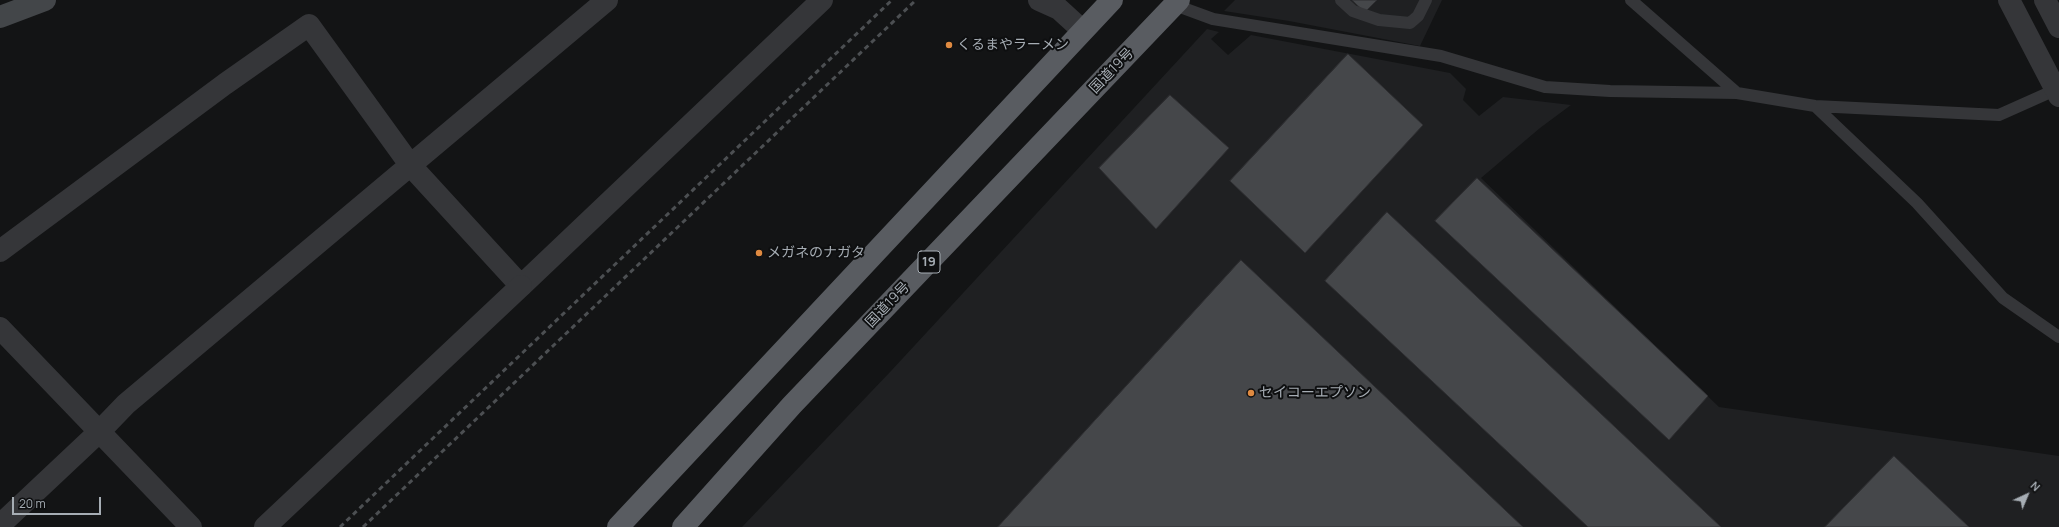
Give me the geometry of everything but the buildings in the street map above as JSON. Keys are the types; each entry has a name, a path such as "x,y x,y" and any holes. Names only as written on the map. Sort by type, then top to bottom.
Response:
{"highway":[{"path":"618,527 1082,30 1112,0"},
{"name":"国道19号","path":"683,527 792,405 1177,2"}],"main road":[{"path":"0,17 46,0"}],"street":[{"path":"0,525 100,431 126,404 607,0"},
{"path":"265,527 822,0"},
{"path":"1039,0 1059,9 1082,30"},
{"path":"2009,0 2057,93"},
{"path":"2045,0 2059,27"},
{"path":"0,251 225,84 309,25 411,166 521,286"},
{"path":"0,328 191,527"}],"lane":[{"path":"1341,0 1353,11 1379,20 1410,23 1418,16 1426,0"},
{"path":"1631,0 1737,93"},
{"path":"1177,2 1213,19 1441,56 1545,87 1610,91 1737,93 1815,106 1999,115 2057,93"},
{"path":"1815,106 1918,203 2003,298 2059,337"}],"shaded area":[{"path":"1235,0 1442,0 1420,46 1289,21 1224,11"},
{"name":"セイコーエプソン","path":"1207,29 1219,32 1211,39 1228,55 1251,35 1450,73 1466,89 1463,100 1479,116 1503,97 1571,105 1540,128 1481,178 1719,407 2059,456 2059,527 742,527 891,371"}],"railway":[{"path":"340,527 892,0"},
{"path":"363,527 916,0"}],"place":[{"name":"くるまやラーメン","path":"949,45"},
{"name":"メガネのナガタ","path":"759,253"},
{"name":"セイコーエプソン","path":"1251,393"}]}
